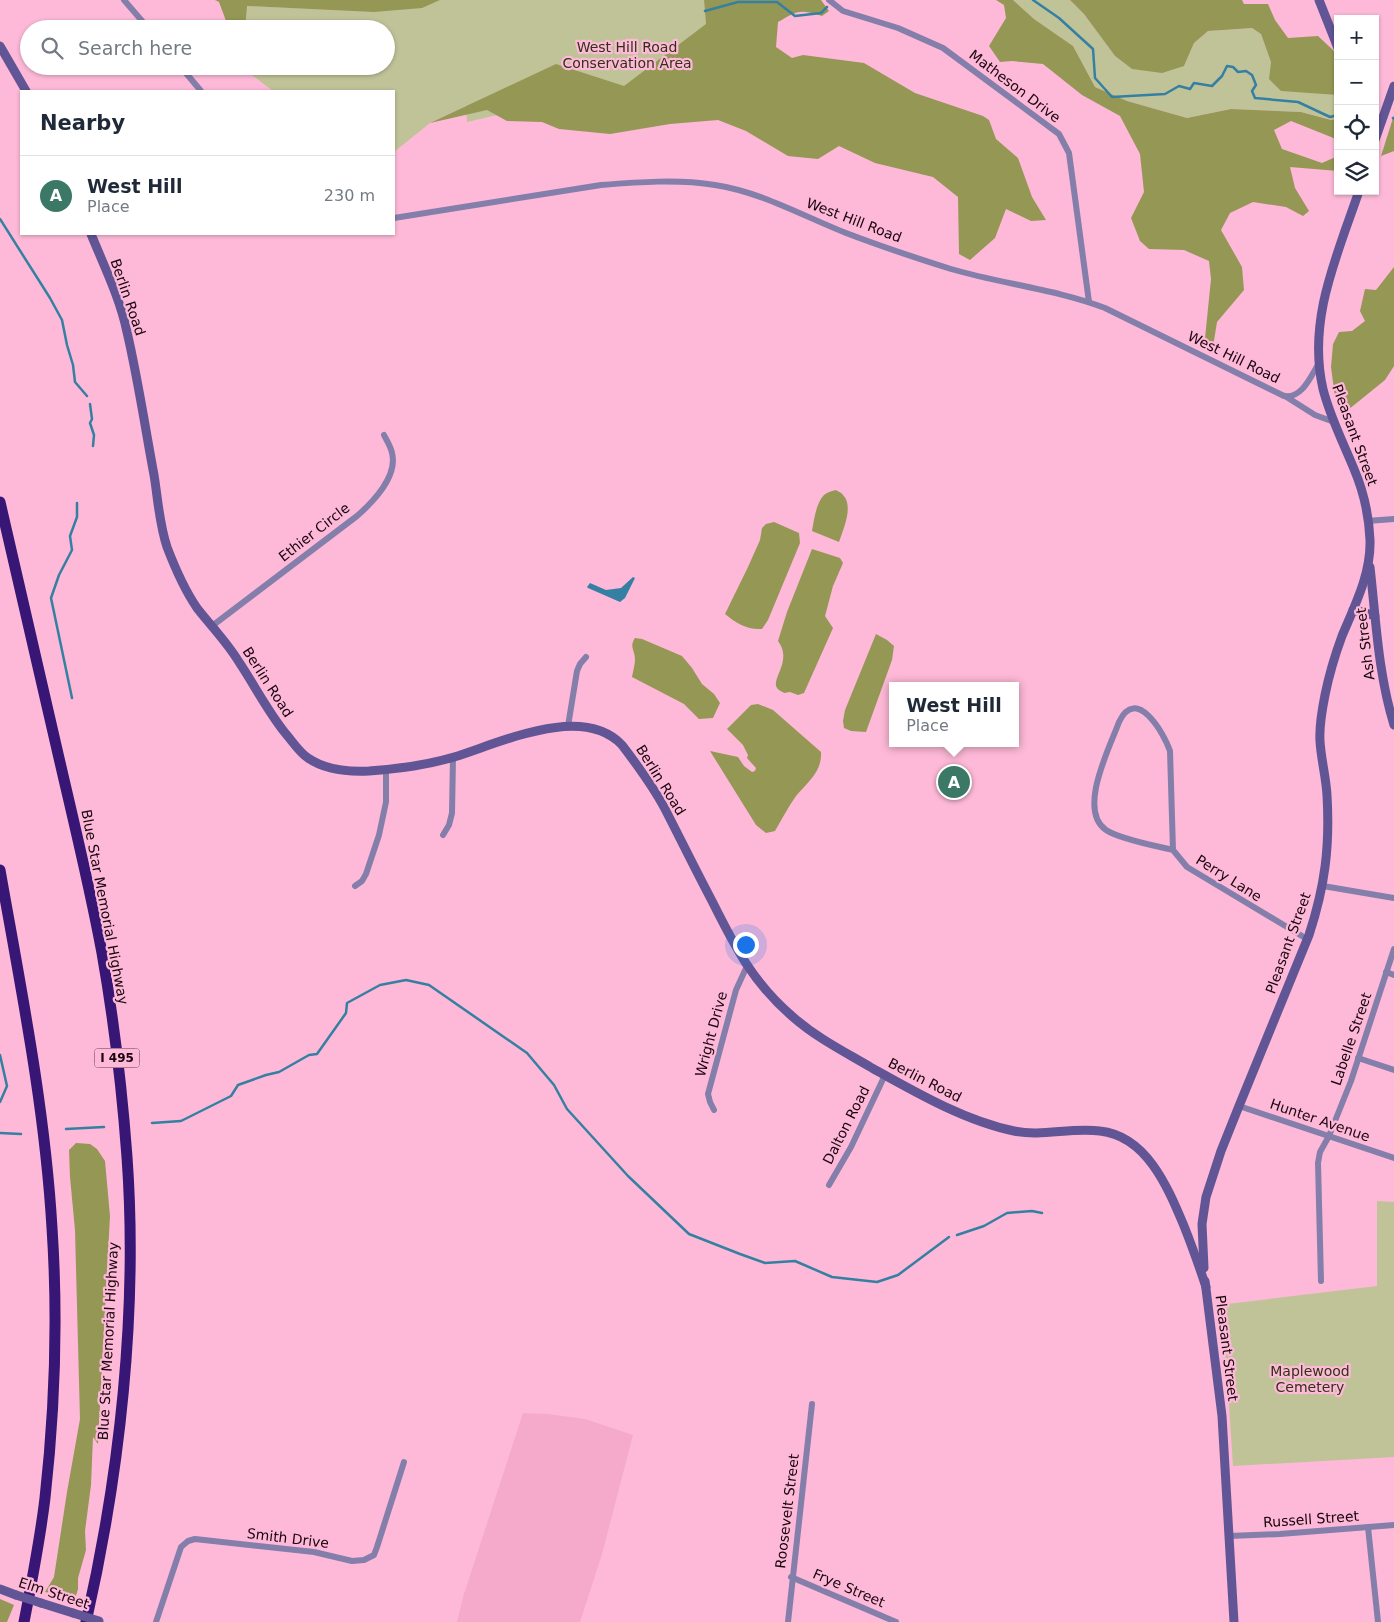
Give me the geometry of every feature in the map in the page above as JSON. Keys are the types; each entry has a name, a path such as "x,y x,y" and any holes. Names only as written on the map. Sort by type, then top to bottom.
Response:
{"highway":[{"name":"Blue Star Memorial Highway","path":"0,502 97,928 112,1019 127,1160 129,1265 126,1350 120,1419 108,1514 86,1622"},
{"path":"0,870 40,1108 49,1188 54,1265 55,1350 50,1442 40,1532 24,1622"}],"street":[{"path":"124,0 141,20"},
{"name":"Matheson Drive","path":"829,0 843,11 852,15 898,28 943,48 1058,134 1069,154 1089,302"},
{"path":"1319,0 1334,38"},
{"path":"0,46 25,90"},
{"path":"188,75 200,90"},
{"path":"1379,123 1394,86"},
{"name":"West Hill Road","path":"395,218 601,185 634,182 714,185 748,194 808,216 847,233 952,269 1089,302 1114,312 1284,396 1315,415 1334,422"},
{"name":"Pleasant Street","path":"1234,1622 1220,1394 1206,1287 1202,1224 1206,1197 1221,1151 1307,939 1323,886 1328,850 1328,822 1327,792 1320,742 1322,709 1330,674 1365,576 1369,559 1370,540 1360,484 1323,390 1319,363 1318,335 1322,307 1334,261 1357,195"},
{"name":"Berlin Road","path":"90,235 117,297 127,329 165,539 184,588 199,611 239,661 275,720 307,757 322,765 341,770 362,771 423,764 453,758 551,728 568,726 586,727 607,732 622,744 638,765 665,809 722,922 747,966 764,988 793,1018 831,1046 884,1075 954,1110 1006,1130 1023,1133 1101,1131 1110,1132 1128,1141 1148,1159 1167,1187 1199,1264 1206,1287"},
{"name":"West Hill Road","path":"1284,396 1289,397 1301,391 1319,363"},
{"name":"Ethier Circle","path":"212,626 371,503 382,489 391,469 393,454 384,435"},
{"path":"1367,521 1394,519"},
{"name":"Ash Street","path":"1369,559 1381,669 1394,725"},
{"path":"1353,610 1375,616"},
{"path":"568,726 577,671 580,664 586,658"},
{"path":"1136,709 1146,713 1160,730 1170,751 1173,850 1105,830 1095,814 1094,798 1098,780 1119,722 1123,714 1128,710 1136,709"},
{"path":"442,835 449,825 452,813 453,758"},
{"path":"355,886 362,881 366,874 379,835 386,802 386,769"},
{"name":"Perry Lane","path":"1173,850 1187,867 1307,939"},
{"path":"1323,886 1394,898"},
{"name":"Labelle Street","path":"1321,1281 1318,1163 1320,1152 1329,1136 1358,1058 1394,949"},
{"name":"Wright Drive","path":"714,1110 708,1094 736,990 747,966"},
{"path":"1386,972 1394,975"},
{"path":"1358,1058 1394,1070"},
{"name":"Dalton Road","path":"829,1185 851,1147 884,1075"},
{"name":"Hunter Avenue","path":"1239,1106 1394,1158"},
{"name":"Roosevelt Street","path":"788,1622 791,1577 812,1404"},
{"name":"Smith Drive","path":"156,1622 178,1554 181,1547 188,1541 195,1539 314,1552 352,1561 364,1560 374,1555 404,1462"},
{"name":"Russell Street","path":"1229,1536 1394,1525"},
{"path":"1368,1527 1378,1622"},
{"name":"Frye Street","path":"791,1577 896,1622"},
{"name":"Elm Street","path":"0,1589 99,1622"}],"shaded area":[{"path":"523,1413 585,1419 633,1435 602,1554 580,1622 457,1622 464,1594"}],"green space":[{"path":"215,0 440,0 422,8 374,12 247,6 246,20 226,20 219,2"},
{"name":"West Hill Road Conservation Area","path":"351,0 704,0 706,22 727,93 510,112 467,122 466,106 430,123 395,151 395,90 272,90 252,75 395,75 395,20 245,20 246,6 363,11"},
{"path":"704,0 821,0 829,11 822,16 809,12 799,12 778,22 776,47 792,58 803,55 864,63 915,93 983,116 989,120 996,139 1018,158 1032,197 1046,220 1031,221 1006,209 995,238 970,260 959,254 958,197 933,177 875,163 839,146 818,159 788,156 746,131 718,120 670,124 610,134 559,129 542,122 507,121 487,110 430,123 556,64 624,86 706,24"},
{"path":"996,0 1013,0 1034,19 1073,46 1095,87 1127,101 1187,118 1231,109 1301,112 1334,120 1334,138 1291,121 1274,130 1282,149 1322,163 1334,158 1334,171 1290,167 1295,188 1309,211 1303,216 1286,207 1253,202 1230,213 1221,230 1242,267 1244,290 1217,322 1212,353 1204,348 1211,279 1209,261 1184,250 1149,249 1140,241 1131,218 1144,192 1140,154 1120,116 1082,95 1043,64 1012,61 1000,62 989,46 1006,18 1004,5"},
{"path":"1013,0 1070,0 1084,14 1115,56 1132,69 1184,66 1194,43 1208,31 1252,28 1261,34 1271,62 1270,79 1314,92 1334,94 1334,120 1301,112 1231,109 1187,118 1127,101 1095,87 1073,46 1034,19"},
{"path":"1070,0 1242,0 1244,4 1268,4 1275,20 1288,38 1318,36 1334,51 1334,95 1281,91 1269,79 1271,62 1261,34 1252,28 1208,31 1194,43 1184,66 1162,73 1132,69 1115,56 1084,14"},
{"path":"1394,115 1394,151 1381,156"},
{"path":"1394,267 1394,366 1385,380 1343,414 1335,397 1331,367 1333,344 1339,332 1352,331 1365,321 1360,311 1365,289 1376,290"},
{"path":"836,490 842,494 848,505 847,518 839,542 812,531 821,498 827,493"},
{"path":"774,522 799,533 800,543 768,620 762,629 751,628 738,623 725,614 760,540 762,528 766,524"},
{"path":"812,549 840,558 843,563 833,586 825,616 833,628 804,693 798,695 790,692 784,693 778,689 776,684 783,662 782,648 778,641 787,612"},
{"path":"876,634 894,646 892,660 866,732 851,731 844,728 845,710"},
{"path":"635,638 642,639 682,656 702,684 714,694 720,703 713,718 699,719 684,704 632,677 635,656 632,644"},
{"path":"758,704 773,710 821,752 817,771 796,796 775,831 766,833 756,825 710,751 738,757 744,766 752,772 755,771 756,768 747,758 748,755 743,745 727,729 751,705"},
{"path":"76,1143 90,1144 97,1149 105,1161 110,1216 98,1444 93,1437 91,1485 85,1531 86,1550 78,1578 78,1589 75,1599 45,1592 54,1577 80,1419 75,1230 69,1150"},
{"name":"Maplewood Cemetery","path":"1377,1201 1394,1202 1394,1457 1233,1466 1227,1374 1219,1305 1377,1286"},
{"path":"0,1599 14,1605 7,1622 0,1622"}],"water":[{"path":"633,577 635,578 625,598 620,602 587,587 590,583 606,590 621,588"}],"waterway":[{"path":"1033,0 1059,18 1093,49 1095,78 1112,97 1165,94 1179,86 1190,89 1194,83 1212,86 1222,76 1227,66 1233,67 1238,72 1246,71 1252,75 1256,85 1252,91 1255,98 1298,102 1330,117 1334,116"},
{"path":"705,11 738,2 777,2 795,16 821,13 827,7"},
{"path":"0,219 62,320 73,365 75,382 87,396"},
{"path":"90,404 92,419 90,423 94,435 93,446"},
{"path":"72,698 51,598 59,575 72,550 70,536 77,517 77,503"},
{"path":"152,1123 181,1121 231,1096 238,1085 279,1072 309,1055 317,1054 346,1013 347,1003 380,985 406,980 429,985 527,1053 554,1085 567,1109 628,1176 689,1234 765,1263 795,1261 832,1277 877,1282 898,1275 949,1237"},
{"path":"0,1055 7,1086 0,1102"},
{"path":"66,1129 104,1127"},
{"path":"0,1133 21,1134"},
{"path":"957,1235 984,1226 1007,1213 1032,1211 1042,1213"}],"place":[{"name":"West Hill","path":"954,782"}]}
